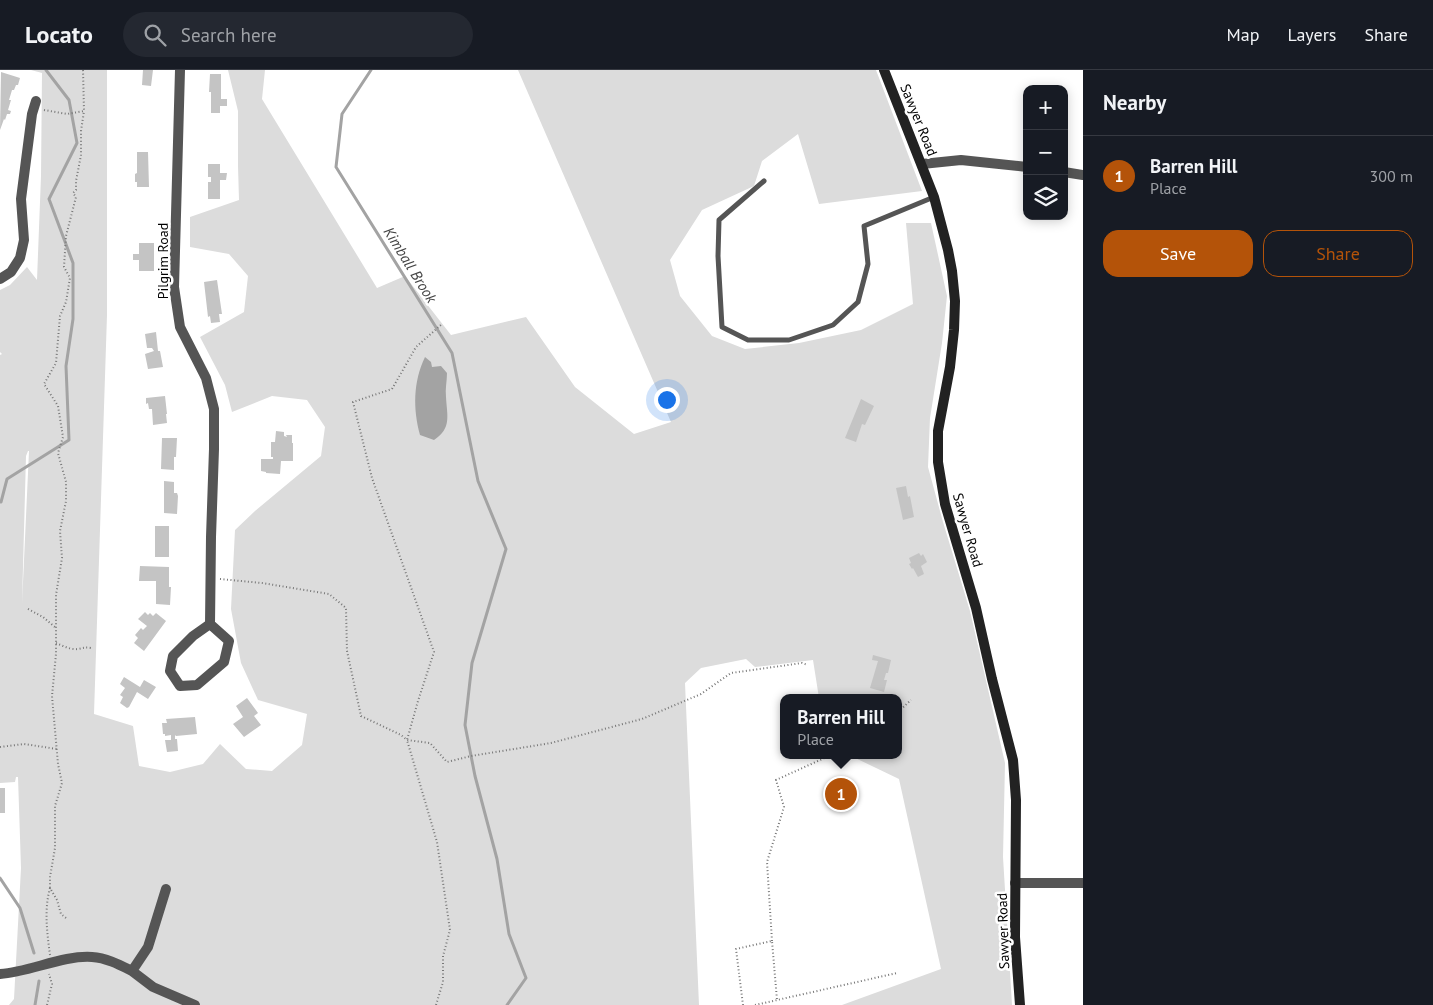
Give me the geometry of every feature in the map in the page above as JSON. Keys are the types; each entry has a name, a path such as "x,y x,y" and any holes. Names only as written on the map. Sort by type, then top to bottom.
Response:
{"street":[{"name":"Pilgrim Road","path":"180,70 174,287 180,327 206,378 214,409 210,624"},
{"name":"Sawyer Road","path":"884,70 934,197 952,271 955,301 954,330 950,367 938,432 938,462 945,504 976,608 1013,760 1016,800 1015,937 1020,1005"},
{"path":"0,280 11,272 20,258 24,240 22,199 32,114 39,106"},
{"path":"922,164 961,160 1023,167"},
{"path":"1068,173 1083,175"},
{"path":"210,624 229,641 224,662 197,685 180,686 170,671 173,656 193,636 210,624"},
{"path":"1015,883 1083,883"},
{"path":"132,971 148,947 166,889"},
{"path":"0,974 50,969 75,958 92,957 109,960 132,971 153,987 195,1005"}],"lane":[{"path":"764,181 719,220 718,256 722,327 748,340 789,340 833,325 858,302 868,264 864,226 934,197"}],"path":[{"path":"47,1005 52,984 46,915 55,848 55,806 62,782 58,764 52,696 56,644 56,595 62,558 60,531 66,501 66,482 58,453 63,437 58,406 44,384 56,363 60,316 66,302 70,278 64,267 64,259 66,236 76,197 73,194 76,190 81,155 81,130 84,111 83,70"},
{"path":"39,106 67,114 84,111"},
{"path":"436,1005 443,982 443,956 450,930 437,842 407,740 434,652 372,478 353,402 392,390 416,347 442,324"},
{"path":"210,578 262,583 328,594 346,608 347,651 361,716 401,735 407,740 430,744 447,762 471,756 551,743 642,719 701,694 731,673 802,663 808,665"},
{"path":"28,609 43,617 56,628"},
{"path":"56,644 71,648 91,648"},
{"path":"902,708 911,700"},
{"path":"0,747 24,744 57,749"},
{"path":"777,1000 767,862 784,807 776,780 822,759"},
{"path":"50,888 57,900 61,914 66,918"},
{"path":"743,1005 736,949 772,941"},
{"path":"755,1005 898,973"}],"shaded area":[{"path":"31,70 107,70 107,315 94,714 133,726 139,766 170,772 203,764 220,744 246,769 272,771 302,745 307,714 258,700 241,663 231,609 235,530 321,456 325,427 307,400 272,396 232,412 225,385 200,337 244,312 248,276 229,254 190,247 190,217 239,200 238,111 228,70 265,70 262,99 377,288 405,276 451,335 526,317 575,387 634,434 671,422 518,70 876,70 922,191 819,204 798,134 762,161 754,186 702,210 670,260 680,296 712,336 745,349 799,343 861,330 913,304 906,223 931,223 947,296 942,343 930,418 928,467 970,611 1005,763 1003,857 1012,1005 842,1005 941,969 899,779 857,759 902,759 902,694 818,694 813,660 755,667 746,659 701,668 685,683 699,1005 9,1005 14,999 21,868 18,777 16,777 15,782 0,783 0,355 2,354 0,352 0,290 10,285 27,267 37,280 42,73","holes":["29,451 22,604 26,456"]},
{"path":"425,357 431,362 432,367 441,366 447,373 447,421 444,431 434,440 420,435 416,415 416,386"}],"building":[{"path":"143,70 153,70 151,86 142,85"},
{"path":"1,72 20,78 18,85 12,90 9,100 11,100 8,110 11,111 10,114 7,114 0,130"},
{"path":"210,74 221,74 221,99 227,99 227,106 220,106 220,113 211,113"},
{"path":"137,152 148,152 149,187 137,187 137,182 135,182"},
{"path":"208,164 220,164 220,173 227,173 226,180 220,180 220,199 208,199 208,182 211,182 211,177 208,177"},
{"path":"139,243 154,243 154,271 139,271 139,260 133,260 133,254 139,254"},
{"path":"217,280 222,314 219,314 220,322 211,323 210,316 208,317 204,282"},
{"path":"156,332 158,351 160,351 163,367 148,369 145,354 154,351 152,348 147,348 145,334"},
{"path":"165,396 167,423 153,425 152,409 149,409 148,403 146,404 146,398"},
{"path":"861,399 874,406 865,425 862,424 856,442 845,438"},
{"path":"276,431 284,432 284,436 287,437 286,435 292,435 293,443 293,461 281,461 280,474 261,471 261,459 273,459 271,457 271,442 275,442"},
{"path":"162,438 177,438 174,470 161,469"},
{"path":"164,481 174,482 174,493 177,493 178,496 177,514 164,513"},
{"path":"906,486 914,517 903,520 896,488"},
{"path":"155,526 169,526 169,557 155,557"},
{"path":"919,553 921,556 923,554 927,562 921,566 924,574 918,577 909,564 911,563 909,558"},
{"path":"140,566 169,567 170,605 156,604 156,581 139,581"},
{"path":"145,612 153,616 156,613 166,621 144,651 134,643 138,638 135,635 141,628 143,630 147,626 138,619"},
{"path":"873,655 891,660 884,680 887,680 884,692 870,688 878,661 872,660"},
{"path":"124,677 140,687 144,680 156,687 148,699 137,692 127,708 120,703 123,697 120,695 125,688 120,684"},
{"path":"247,698 258,713 254,716 261,725 244,737 233,724 243,717 236,706"},
{"path":"195,717 197,734 175,735 178,751 167,752 165,740 171,740 171,735 165,736 163,734 162,723 167,723 166,719"},
{"path":"0,788 5,788 5,813 0,813"}],"waterway":[{"path":"1,502 7,479 69,440 66,366 73,319 73,263 49,199 77,143 69,100 46,70"},
{"name":"Kimball Brook","path":"371,70 342,114 336,167 452,353 478,481 506,549 472,663 465,725 475,776 497,859 509,934 526,978 507,1005"},
{"path":"0,878 20,908 34,953"},
{"path":"35,1005 39,981"}],"place":[{"name":"Barren Hill","path":"841,794"}]}
